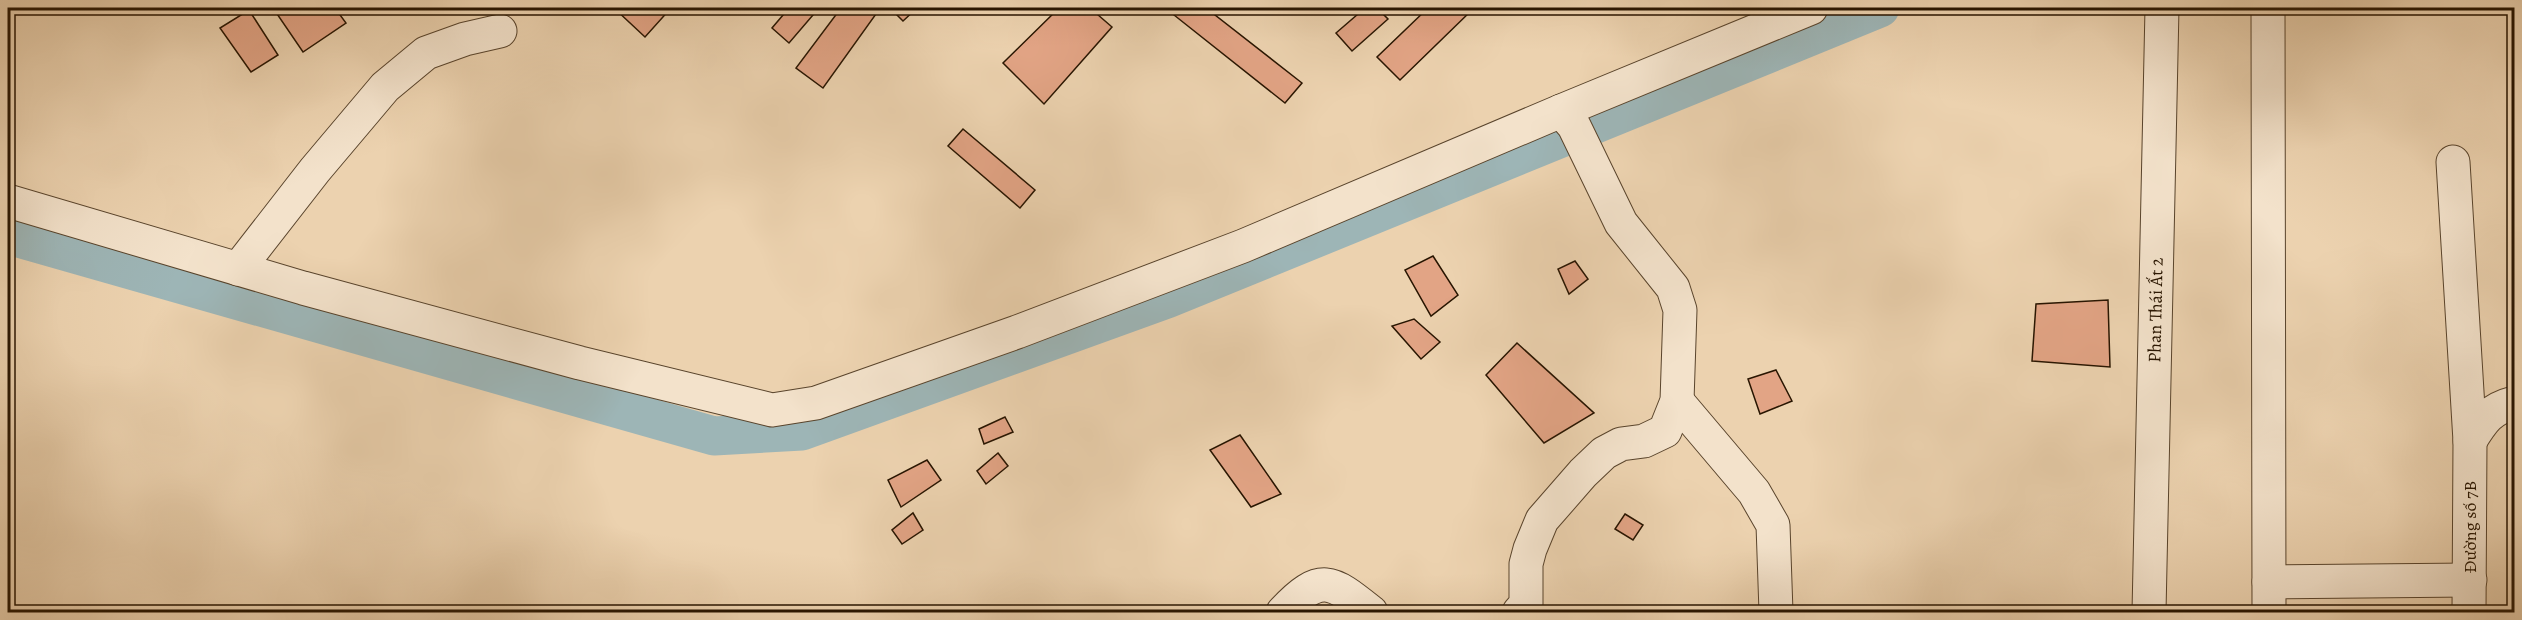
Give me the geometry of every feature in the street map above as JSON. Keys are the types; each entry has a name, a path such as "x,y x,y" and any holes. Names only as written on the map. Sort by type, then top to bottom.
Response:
{"street":[{"path":"8,201 238,269 580,363 772,410 816,404 1200,263 1567,118 1811,8"},
{"name":"Phan Thái Ất 2","path":"2150,612 2162,8"},
{"path":"2268,8 2269,597 2470,580"},
{"path":"238,269 315,170 385,87 426,53 465,39 500,31"},
{"path":"1519,612 1526,604 1526,564 1542,520 1583,473 1604,453 1621,444 1644,441 1665,432 1677,401 1680,310 1673,288 1621,223 1567,118"},
{"name":"Đường số 7B","path":"2453,162 2470,441 2469,612"},
{"path":"1677,401 1754,492 1773,525 1776,612"},
{"path":"2470,441 2482,422 2496,408 2514,403"},
{"path":"1283,612 1304,592 1323,584 1340,588 1371,612"}],"building":[{"path":"273,8 335,8 346,23 303,52"},
{"path":"614,8 671,8 645,37"},
{"path":"789,8 819,8 789,43 772,28"},
{"path":"841,8 867,8 876,14 823,88 796,68"},
{"path":"890,8 917,8 903,21"},
{"path":"1059,8 1090,8 1112,27 1044,104 1003,63"},
{"path":"1180,8 1206,8 1302,83 1285,103 1174,15"},
{"path":"1365,8 1377,8 1388,19 1352,51 1336,33"},
{"path":"1428,8 1474,8 1400,80 1377,57"},
{"path":"249,10 278,55 251,72 220,28"},
{"path":"963,129 1035,190 1020,208 948,146"},
{"path":"1433,256 1458,295 1431,316 1405,270"},
{"path":"1575,261 1588,279 1569,294 1558,269"},
{"path":"2108,300 2110,367 2032,361 2036,304"},
{"path":"1414,319 1440,342 1421,359 1392,326"},
{"path":"1517,343 1594,413 1544,443 1486,375"},
{"path":"1776,370 1792,401 1760,414 1748,379"},
{"path":"1005,417 1013,432 984,444 979,429"},
{"path":"1240,435 1281,494 1251,507 1210,450"},
{"path":"998,453 1008,466 986,484 977,471"},
{"path":"927,460 941,480 901,507 888,480"},
{"path":"913,513 923,530 902,544 892,530"},
{"path":"1625,514 1643,525 1633,540 1615,529"}],"waterway":[{"path":"8,235 714,436 802,431 1167,299 1880,8"}]}
